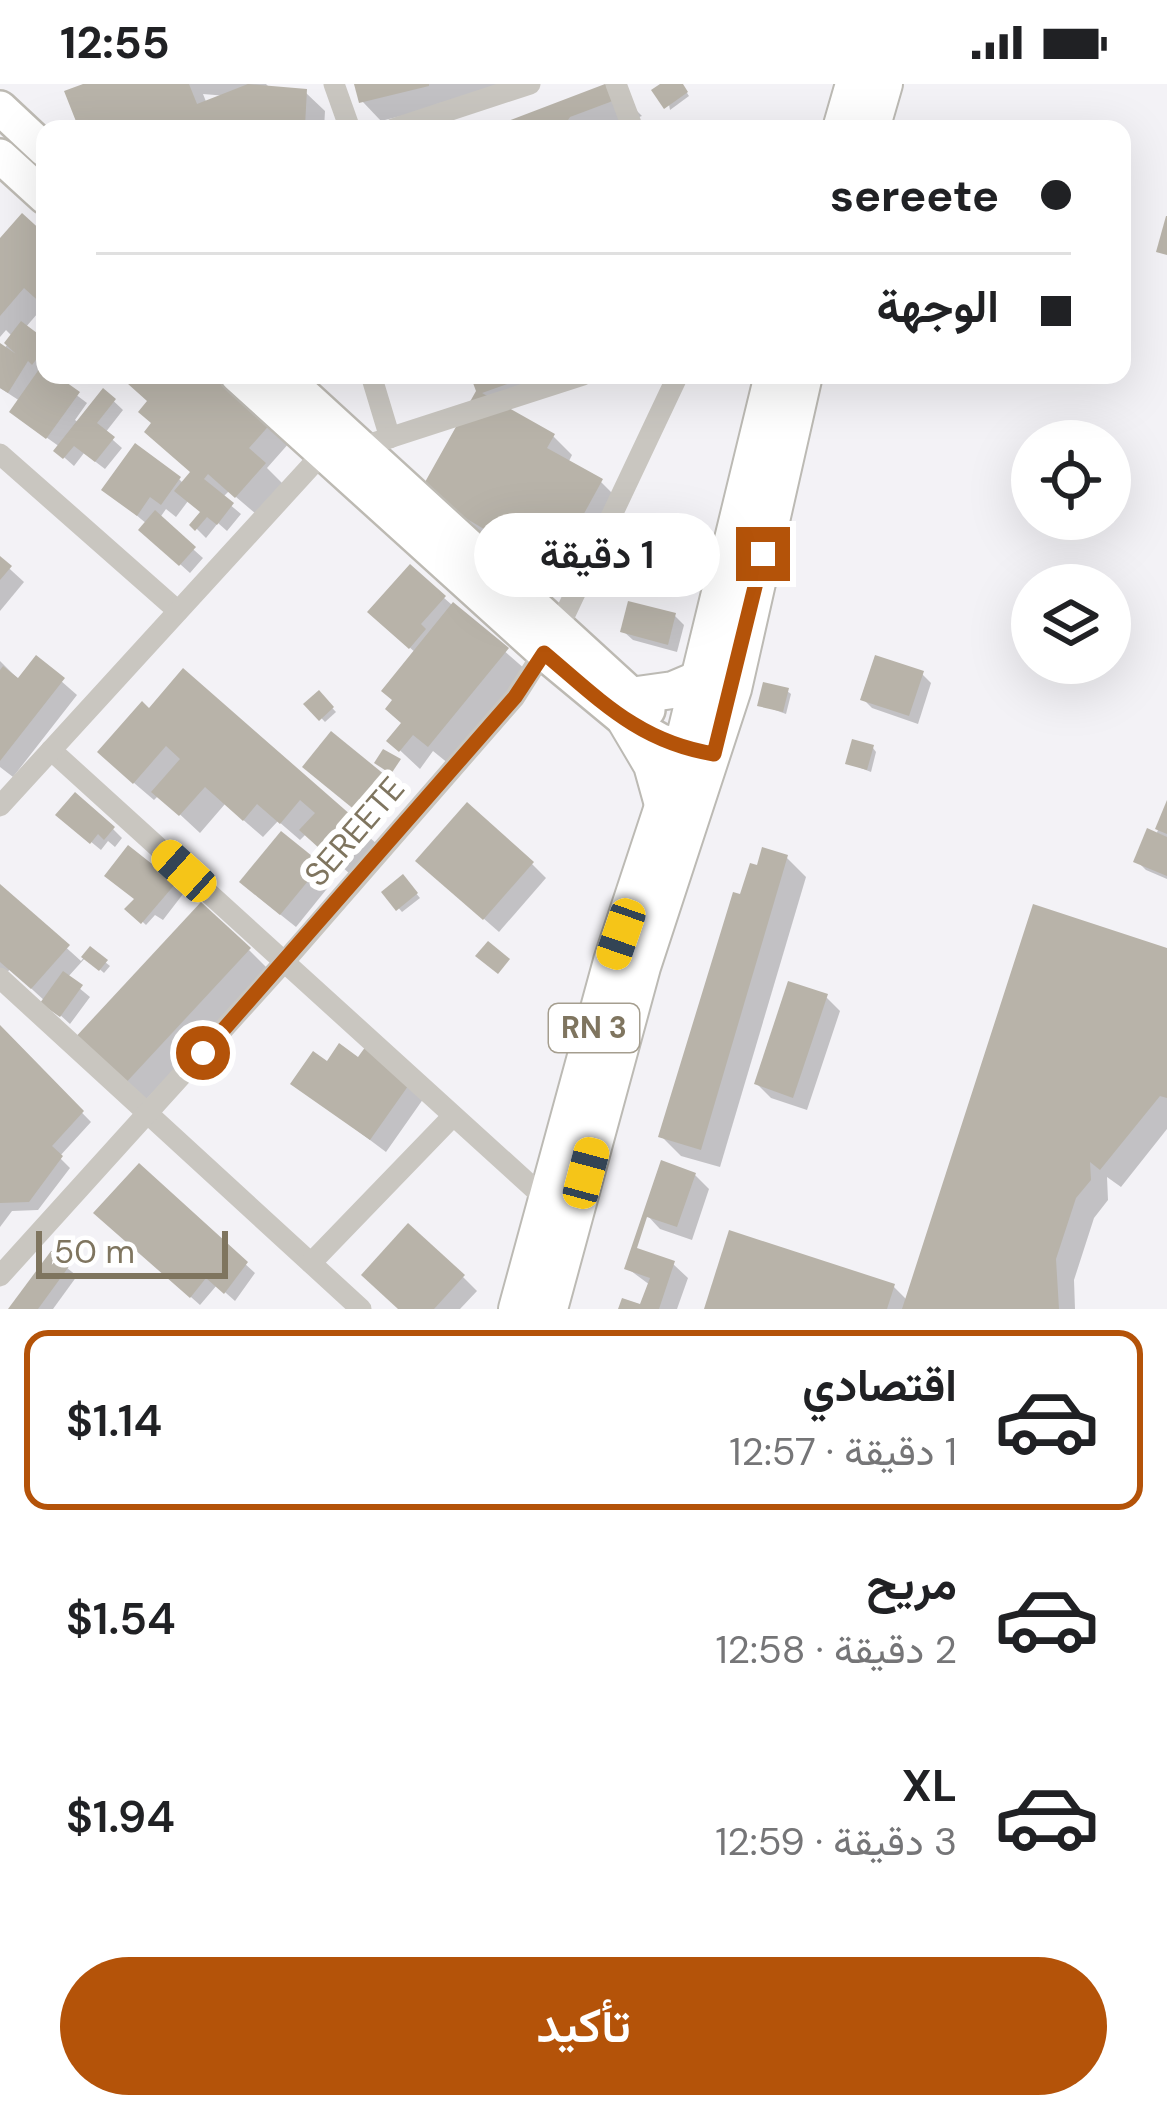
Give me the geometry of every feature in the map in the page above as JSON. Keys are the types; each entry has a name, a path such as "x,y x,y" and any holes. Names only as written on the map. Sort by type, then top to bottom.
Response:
{"main road":[{"path":"844,120 854,84"},
{"path":"874,120 884,84"},
{"path":"0,108 36,141"},
{"path":"0,156 36,189"},
{"path":"247,384 322,454 628,709 694,747"},
{"path":"294,384 374,443 551,641"},
{"name":"RN 3","path":"549,1309 561,1210 612,961 664,808 694,747 699,679 770,384"},
{"name":"RN 3","path":"517,1309 561,1210 642,968 694,747 801,384"},
{"path":"628,709 699,679"},
{"path":"628,709 664,808"}],"street":[{"path":"334,84 347,120"},
{"path":"420,120 530,84"},
{"path":"616,84 630,120"},
{"path":"371,384 374,443 555,384"},
{"name":"SEREETE","path":"0,1276 285,961 515,697 551,641 674,384"},
{"path":"0,454 178,611"},
{"path":"0,806 322,454"},
{"path":"51,750 561,1210"},
{"path":"0,978 361,1309"},
{"path":"310,1263 453,1116"}],"building":[{"path":"83,84 189,84 197,104 248,84 307,89 305,120 75,120 64,91"},
{"path":"354,84 429,84 429,86 359,103"},
{"path":"605,84 626,96 568,120 511,120"},
{"path":"660,84 683,84 688,92 664,109 651,90"},
{"path":"22,213 36,226 36,299 24,288 0,316 0,238"},
{"path":"1167,216 1167,255 1156,252"},
{"path":"21,321 36,332 36,360 32,365 28,361 8,393 0,388 0,343 16,354 4,343"},
{"path":"36,374 36,384 69,384 80,392 46,439 9,412"},
{"path":"128,384 227,384 273,421 249,448 266,463 235,498 208,474 204,479 234,503 217,525 207,517 195,531 189,525 200,512 174,491 190,472 144,432 151,423 138,412 147,401"},
{"path":"473,384 508,384 482,393 555,434 547,448 603,479 553,570 420,491 476,391"},
{"path":"103,388 116,399 97,423 115,437 95,462 74,446 63,459 53,451"},
{"path":"135,443 181,477 161,505 150,497 137,516 101,490"},
{"path":"155,510 196,547 179,566 138,530"},
{"path":"0,556 12,566 0,580"},
{"path":"410,564 446,596 421,624 426,629 409,649 367,612"},
{"path":"628,601 676,613 668,645 620,632"},
{"path":"453,602 509,648 428,747 413,735 399,752 386,741 401,723 385,709 392,700 381,691"},
{"path":"36,655 65,678 0,761 0,670 3,666 18,678"},
{"path":"875,655 924,671 909,716 860,700"},
{"path":"183,668 360,823 330,858 299,830 315,813 300,800 280,824 257,804 243,821 205,787 179,816 151,792 180,759 166,746 133,784 97,752 142,701 149,708"},
{"path":"763,682 789,688 783,712 757,706"},
{"path":"319,690 334,707 319,721 303,704"},
{"path":"331,731 385,775 356,811 302,767"},
{"path":"852,739 874,745 867,770 845,764"},
{"path":"383,749 401,759 391,774 374,763"},
{"path":"75,792 115,827 104,840 98,834 90,844 55,815"},
{"path":"1167,800 1167,834 1155,829"},
{"path":"467,802 534,862 483,920 415,861"},
{"path":"1147,828 1167,837 1167,876 1133,862"},
{"path":"281,831 322,864 280,915 239,882"},
{"path":"128,845 176,883 141,924 124,909 134,899 104,876"},
{"path":"762,847 788,855 701,1150 658,1137 733,892 740,894 750,863 757,865"},
{"path":"403,874 418,893 396,911 381,892"},
{"path":"0,884 70,945 31,989 0,962"},
{"path":"201,902 251,948 121,1088 71,1042"},
{"path":"1033,904 1167,948 1167,1098 1160,1096 1100,1170 1090,1162 1091,1180 1076,1198 1056,1259 1059,1309 902,1309"},
{"path":"488,941 510,959 498,974 475,956"},
{"path":"90,946 108,960 99,971 81,957"},
{"path":"63,971 83,985 60,1017 40,1003"},
{"path":"788,981 828,994 793,1098 754,1084"},
{"path":"0,1025 84,1111 52,1146 63,1156 29,1202 0,1203"},
{"path":"339,1043 358,1057 366,1046 413,1079 370,1140 290,1084 313,1051 327,1061"},
{"path":"661,1160 696,1173 677,1227 647,1217 637,1248 675,1261 659,1309 618,1309 622,1298 640,1304 650,1278 624,1269"},
{"path":"139,1163 248,1262 224,1294 206,1278 190,1298 93,1213"},
{"path":"408,1223 465,1275 434,1309 398,1309 361,1275"},
{"path":"729,1230 895,1284 887,1309 704,1309"},
{"path":"51,1251 70,1265 38,1309 8,1309"}],"route":[{"path":"203,1053 515,697 544,653 644,733 682,749 714,754 763,554"}]}
